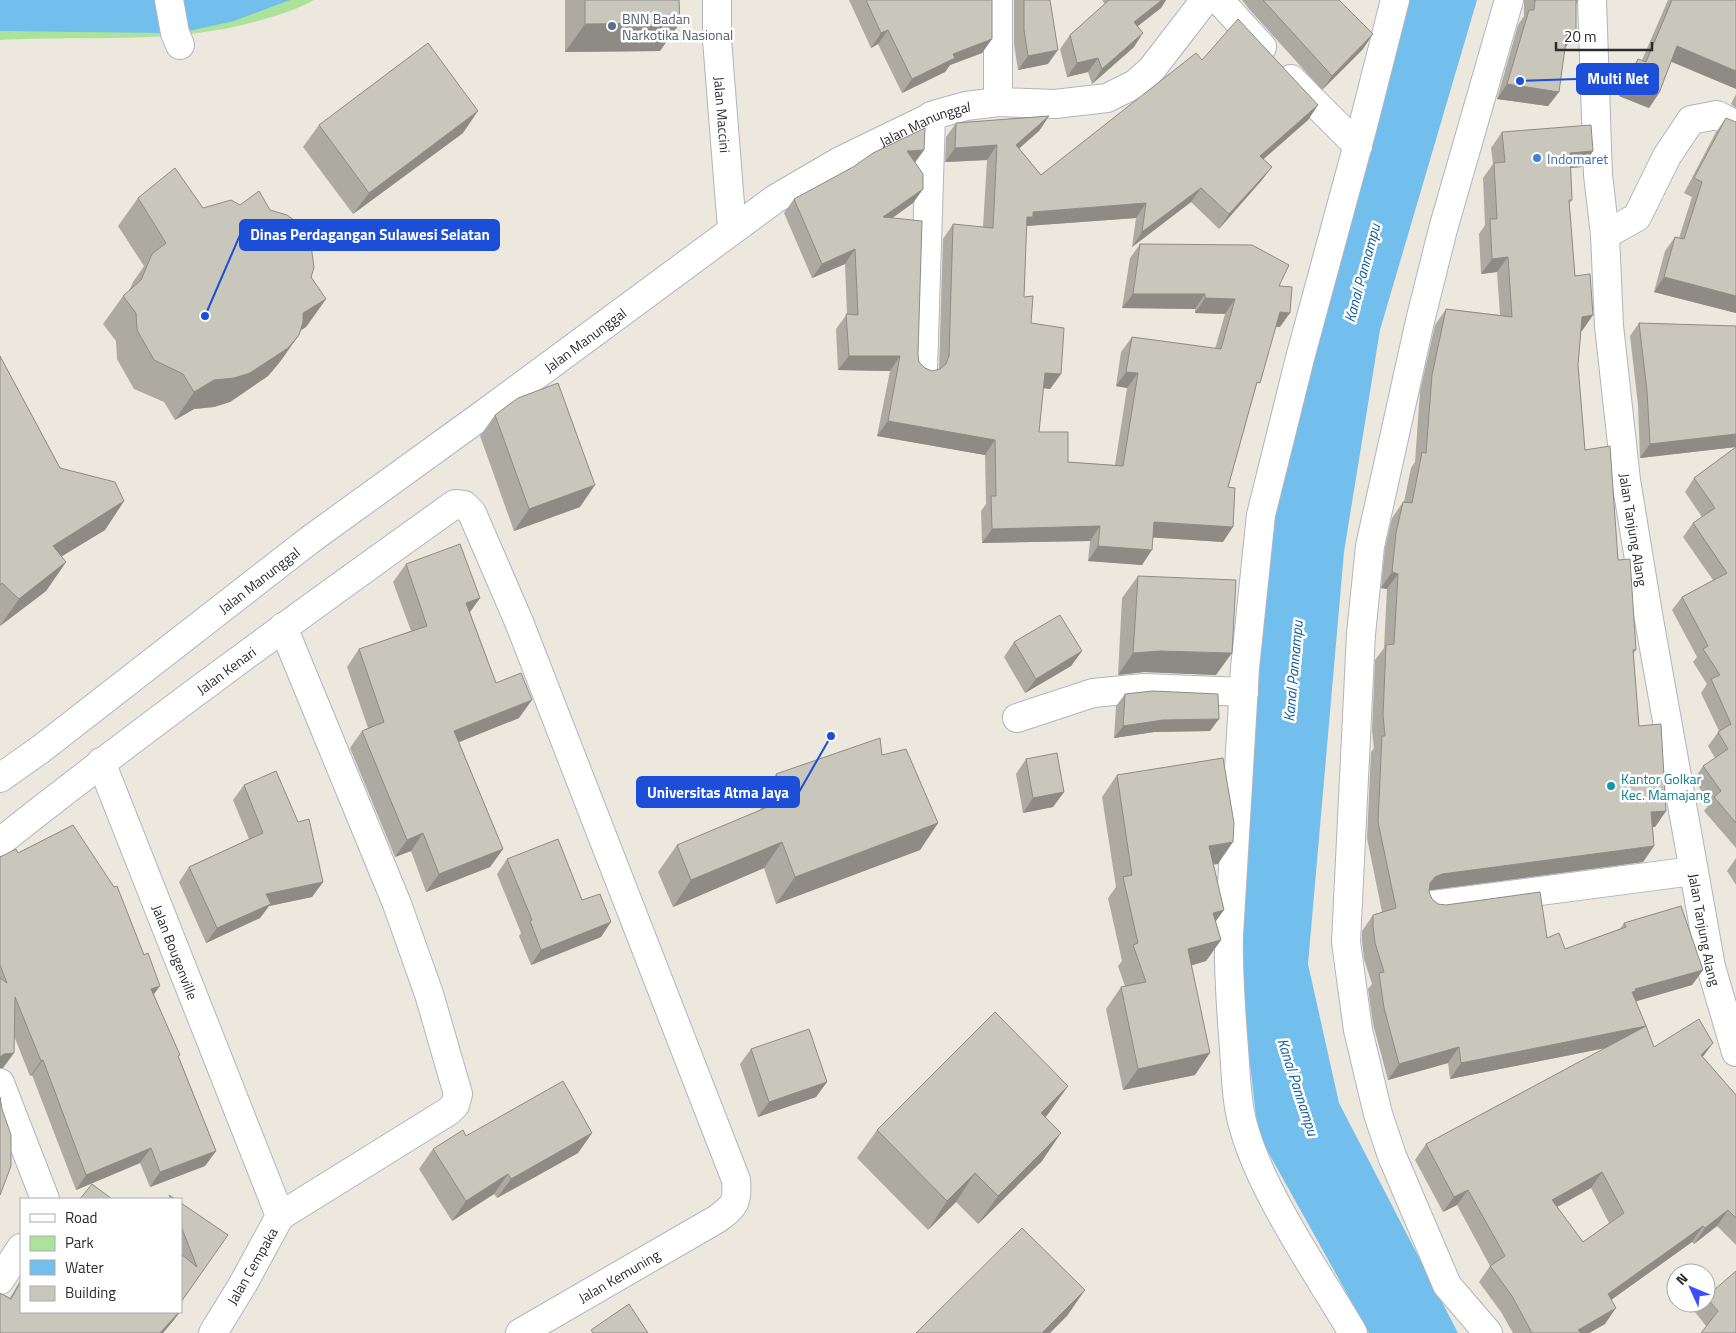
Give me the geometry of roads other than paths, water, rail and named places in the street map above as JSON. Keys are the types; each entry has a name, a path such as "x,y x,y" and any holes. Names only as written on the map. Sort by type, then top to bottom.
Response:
{"street":[{"path":"169,0 178,39"},
{"name":"Jalan Maccini","path":"716,0 717,40 732,228"},
{"path":"998,0 998,102"},
{"name":"Jalan Manunggal","path":"0,778 41,749 311,539 558,360 732,228 775,199 825,169 931,116 966,106 998,102 1075,103 1107,98 1135,84 1163,56 1206,0"},
{"path":"1220,0 1307,97 1358,146"},
{"path":"1353,1333 1262,1174 1243,1125 1237,1088 1228,964 1244,692 1258,541 1267,485 1358,146 1394,0"},
{"path":"1488,1333 1447,1285 1392,1156 1378,1114 1358,1030 1346,942 1361,634 1370,546 1420,321 1443,229 1509,0"},
{"name":"Jalan Tanjung Alang","path":"1592,0 1598,175 1605,235 1609,326 1626,480 1711,967 1736,1052"},
{"path":"1605,235 1637,217 1667,156 1691,120 1717,115 1736,124"},
{"path":"923,370 931,116"},
{"name":"Jalan Kenari","path":"0,842 101,762 283,627 455,504"},
{"name":"Jalan Kemuning","path":"455,504 464,505 472,513 519,622 736,1180 737,1194 733,1207 717,1219 520,1333"},
{"path":"280,1216 449,1111 455,1105 458,1094 429,994 397,904 283,627"},
{"path":"1017,718 1093,693 1144,688 1244,692"},
{"name":"Jalan Bougenville","path":"101,762 250,1142"},
{"path":"1433,906 1693,871"},
{"path":"0,1083 45,1198"},
{"name":"Jalan Cempaka","path":"213,1333 243,1284 280,1216 250,1142"},
{"path":"0,1280 20,1250"}],"water":[{"path":"0,0 154,0 160,33 0,31"},
{"path":"178,0 290,0 234,21 184,32"},
{"name":"Kanal Pannampu","path":"1403,0 1477,0 1380,330 1344,552 1308,964 1339,1103 1458,1333 1369,1333 1258,1134 1237,950 1266,522"}],"place":[{"name":"BNN Badan Narkotika Nasional","path":"612,26"},
{"name":"Multi Net","path":"1520,81"},
{"name":"Indomaret","path":"1537,158"},
{"name":"Dinas Perdagangan Sulawesi Selatan","path":"205,316"},
{"name":"Universitas Atma Jaya","path":"831,736"},
{"name":"Kantor Golkar Kec. Mamajang","path":"1611,786"}]}
